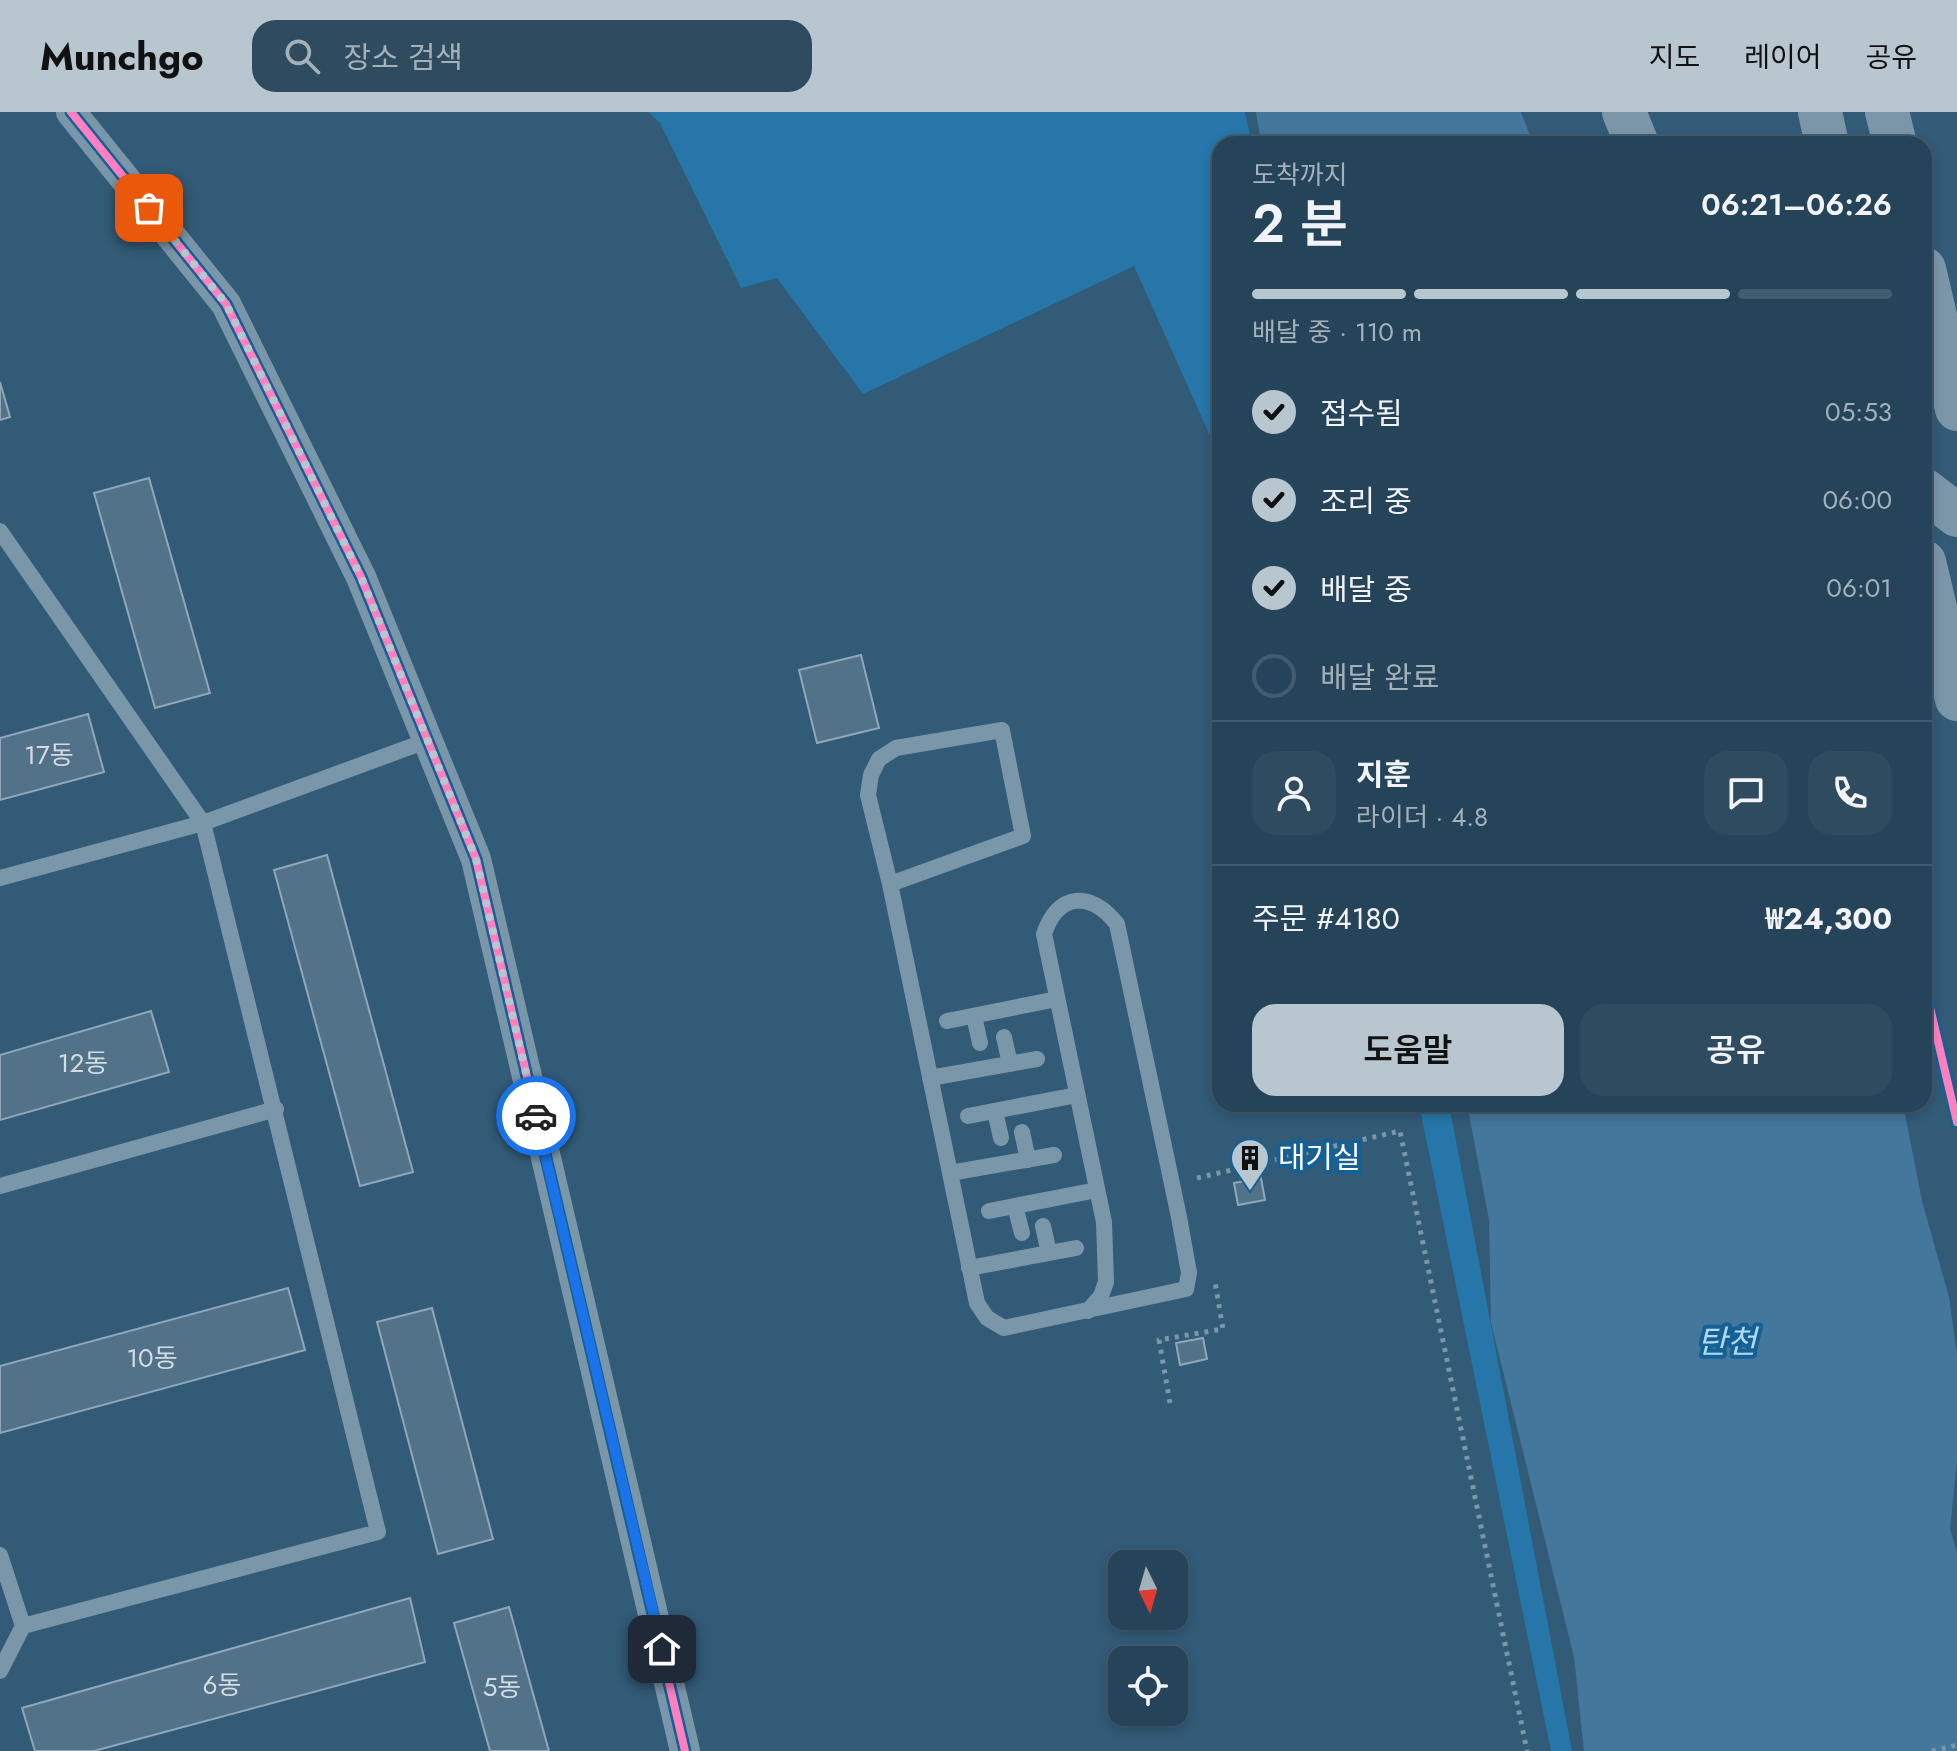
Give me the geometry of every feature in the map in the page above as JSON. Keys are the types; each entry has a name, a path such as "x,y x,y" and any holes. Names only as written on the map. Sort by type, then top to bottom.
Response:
{"highway":[{"path":"1624,112 1634,136"},
{"path":"1820,112 1825,136"},
{"path":"1887,112 1893,136"},
{"path":"1932,303 1957,409"},
{"path":"1932,496 1957,515"},
{"path":"1932,595 1957,699"}],"street":[{"path":"71,112 226,304 361,577 476,859 685,1751"}],"lane":[{"path":"0,531 203,823 378,1532 23,1626"},
{"path":"890,884 1023,836 1002,730 896,748 879,759 871,775 868,795 890,884 977,1303 987,1318 1004,1328 1088,1311 1186,1289 1189,1273 1117,924 1102,906 1080,901 1063,905 1050,917 1044,934 1104,1222 1106,1282 1101,1296 1088,1311"},
{"path":"0,878 203,823 429,740"},
{"path":"947,1021 1057,999"},
{"path":"974,1016 980,1043"},
{"path":"1004,1037 1010,1064"},
{"path":"930,1078 1037,1059"},
{"path":"968,1116 1077,1095"},
{"path":"0,1186 276,1109"},
{"path":"995,1111 1001,1138"},
{"path":"1022,1132 1028,1160"},
{"path":"950,1173 1054,1155"},
{"path":"989,1211 1097,1190"},
{"path":"1015,1206 1022,1233"},
{"path":"1043,1226 1049,1253"},
{"path":"969,1268 1076,1248"},
{"path":"0,1555 23,1626 0,1671"}],"path":[{"path":"1199,1191 1196,1175 1400,1131 1527,1751"},
{"path":"1170,1403 1159,1340 1223,1329 1212,1267"},
{"path":"1932,1751 1957,1745"}],"shaded area":[{"path":"648,112 1245,112 1250,136 1212,136 1212,440 1134,266 863,394 777,278 741,288 660,123"},
{"path":"1421,1112 1451,1112 1572,1751 1551,1751"}],"water":[{"path":"1256,112 1521,112 1530,136 1260,136"},
{"name":"탄천","path":"1469,1112 1905,1112 1922,1201 1949,1297 1957,1355 1957,1461 1950,1529 1957,1552 1957,1751 1584,1751 1574,1657 1491,1323 1489,1220"}],"building":[{"path":"0,382 10,417 0,420"},
{"path":"149,478 210,693 155,708 94,493"},
{"path":"861,655 879,728 817,743 799,670"},
{"path":"88,714 104,772 0,800 0,738"},
{"path":"327,855 413,1172 360,1186 274,870"},
{"path":"151,1011 169,1072 0,1120 0,1055"},
{"name":"대기실","path":"1261,1178 1265,1200 1238,1205 1234,1183"},
{"path":"288,1288 305,1350 0,1433 0,1366"},
{"path":"432,1308 493,1539 438,1554 377,1322"},
{"path":"1203,1338 1207,1359 1180,1365 1176,1343"},
{"path":"410,1598 425,1662 94,1751 35,1751 22,1708"},
{"path":"509,1607 549,1751 490,1751 454,1623"}],"cycle path":[{"path":"71,112 226,304 361,577 476,859 685,1751"},
{"path":"1932,1016 1957,1122"}],"way so far":[{"path":"149,208 226,304 361,577 476,859 536,1116"}],"place":[{"name":"대기실","path":"1250,1192"}],"route":[{"path":"536,1116 662,1649"}]}
